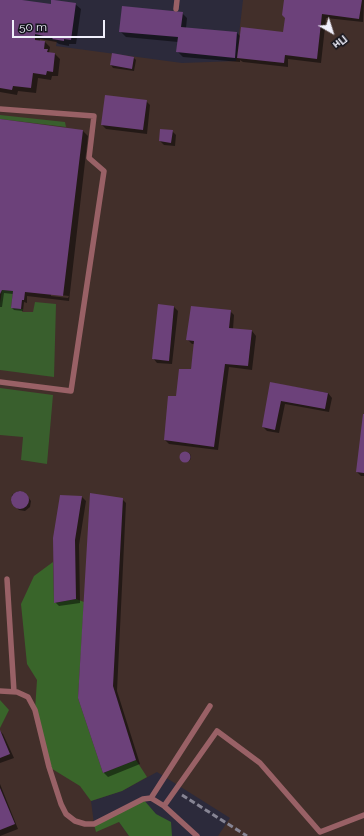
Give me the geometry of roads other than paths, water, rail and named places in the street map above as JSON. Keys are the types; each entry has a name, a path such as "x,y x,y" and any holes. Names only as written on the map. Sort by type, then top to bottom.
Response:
{"lane":[{"path":"176,9 177,0"},
{"path":"0,110 94,116 89,158 104,171 72,391 0,382"},
{"path":"7,579 14,692"},
{"path":"0,691 18,692 28,698 35,710 49,767 61,804 66,814 75,821 85,824 94,824 143,799 151,798 164,806 194,835"},
{"path":"151,798 210,706"},
{"path":"164,806 217,731 260,763 318,834 364,815"}],"railway":[{"path":"182,795 247,836"}]}
